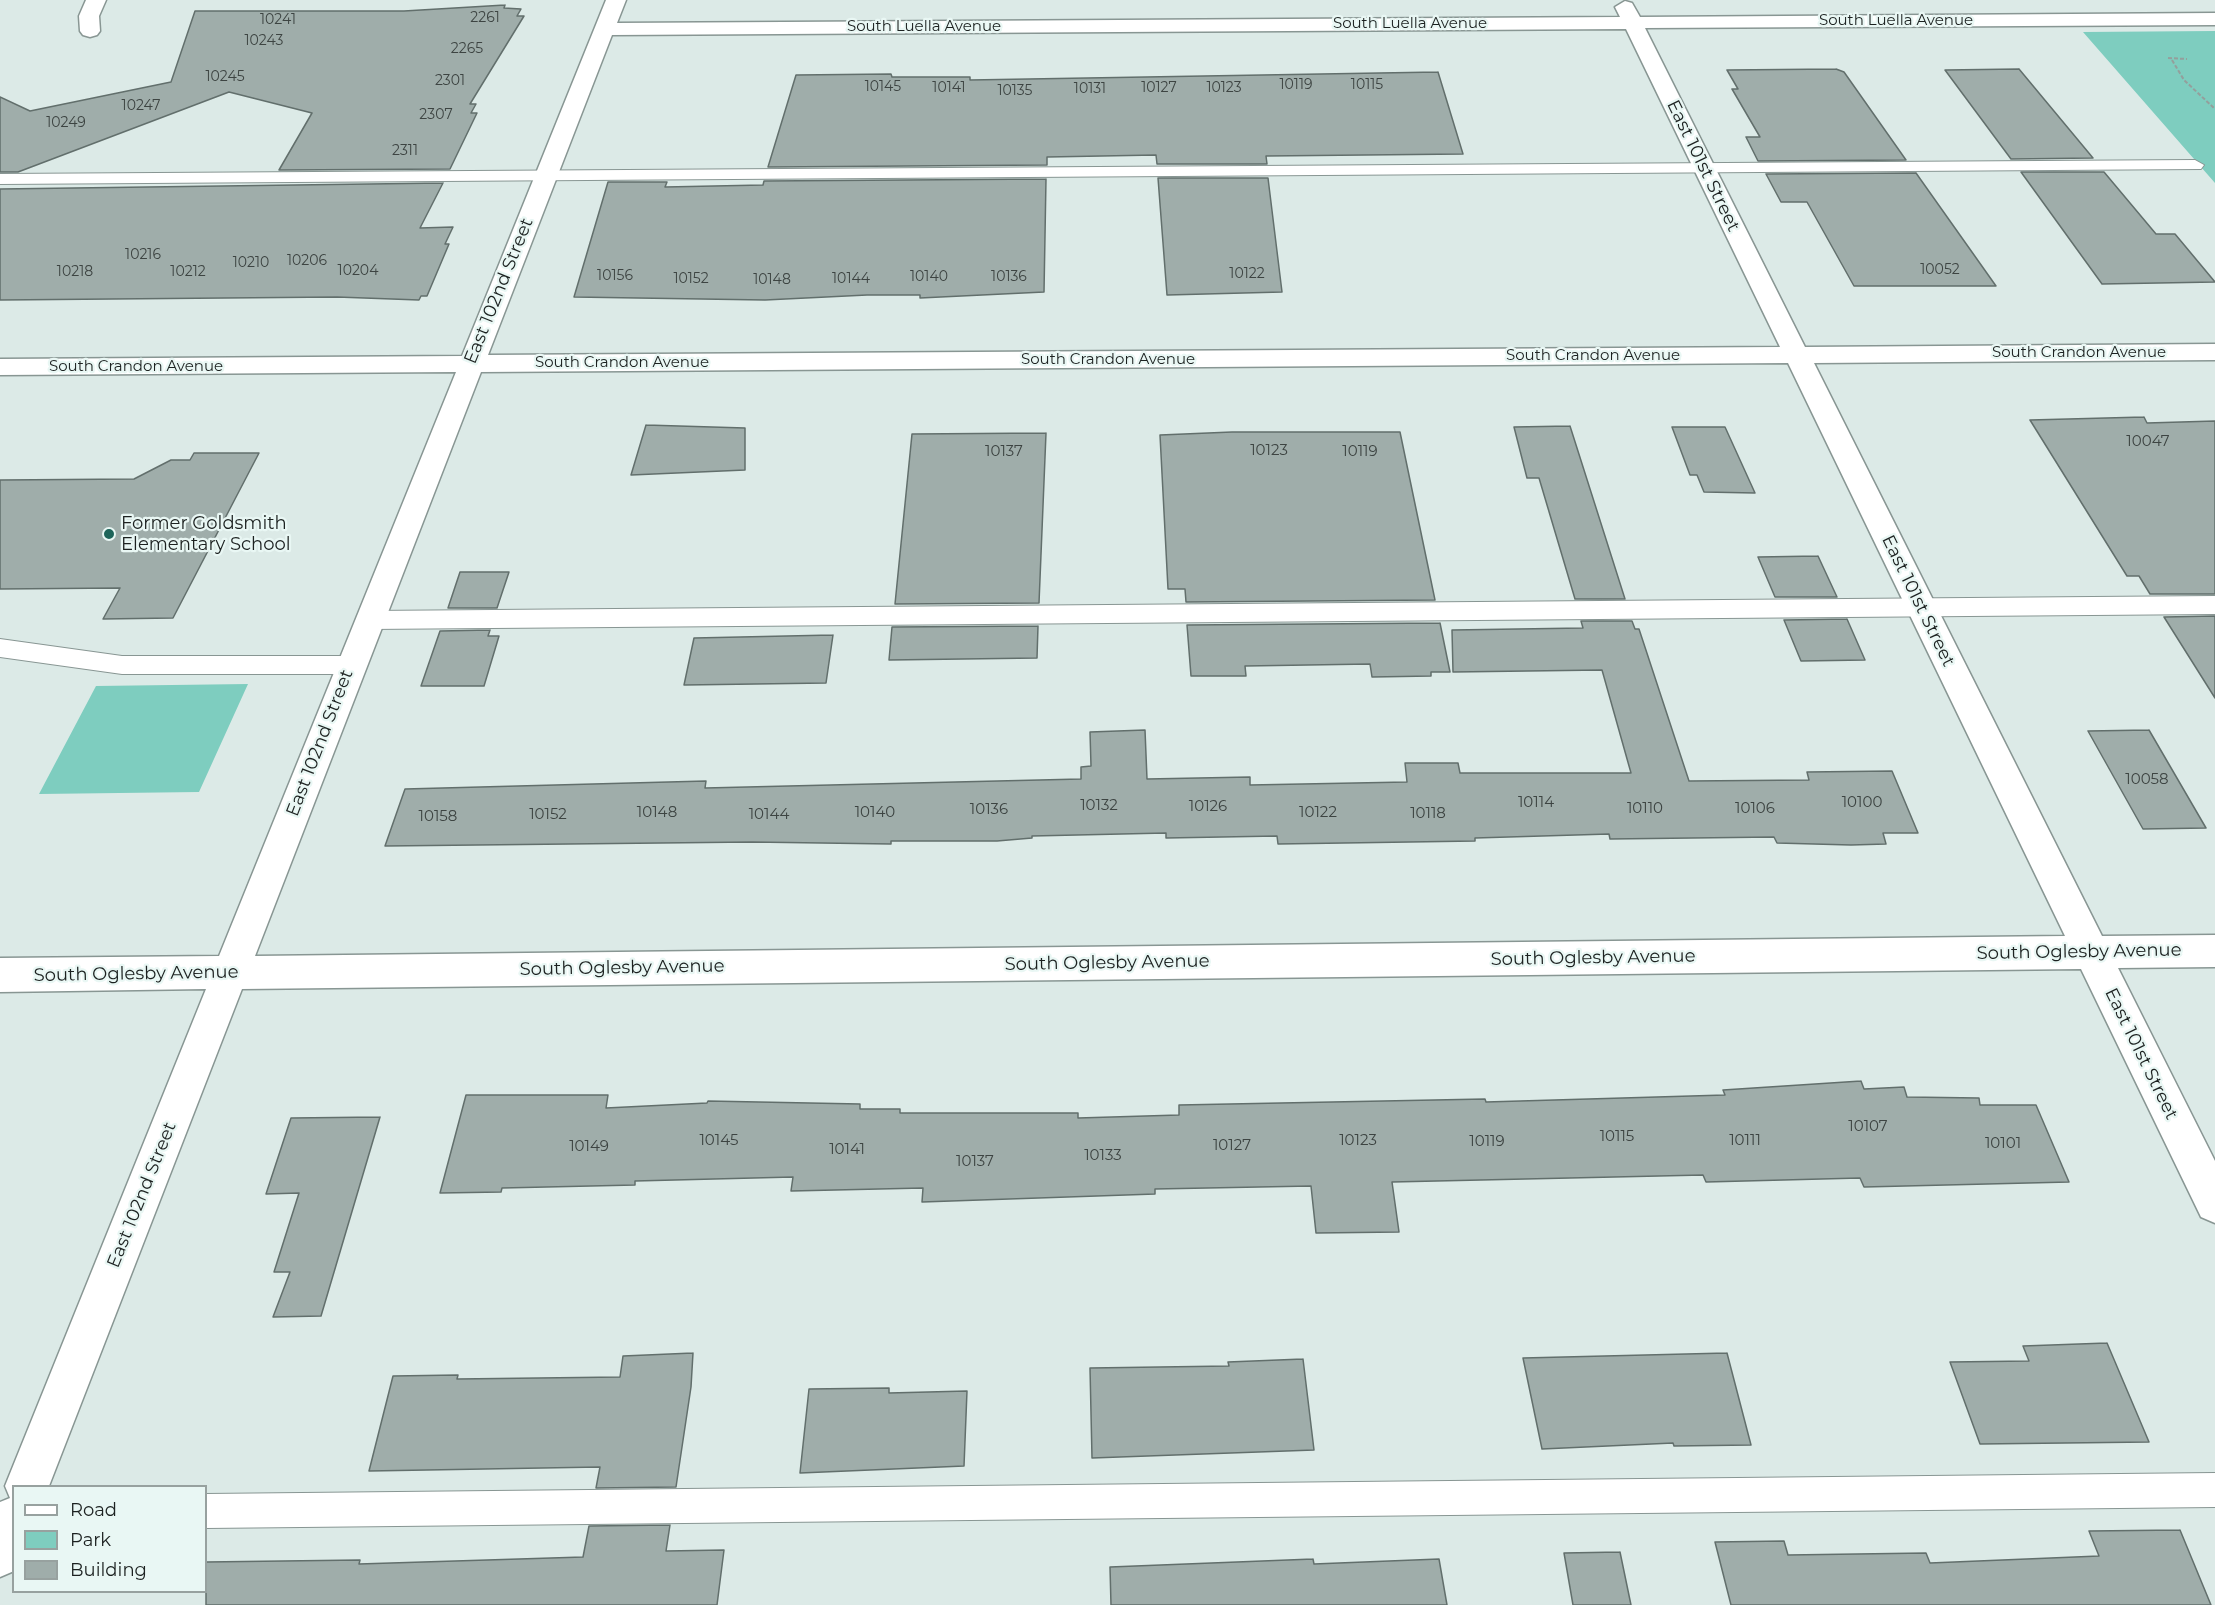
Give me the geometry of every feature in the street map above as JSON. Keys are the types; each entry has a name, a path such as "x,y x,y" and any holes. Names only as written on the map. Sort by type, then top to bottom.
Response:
{"street":[{"path":"90,31 89,16 96,0"},
{"name":"South Luella Avenue","path":"610,14 1627,11 2215,19"},
{"name":"East 101st Street","path":"1627,11 2215,1203"},
{"name":"East 102nd Street","path":"27,1485 610,14"},
{"name":"South Crandon Avenue","path":"0,368 2215,352"},
{"name":"South Oglesby Avenue","path":"0,975 2215,951"},
{"path":"0,1554 12,1525"}],"lane":[{"path":"0,179 2195,165"},
{"path":"369,620 2215,605"},
{"path":"0,648 122,665 351,665"},
{"path":"207,1511 2215,1490"}],"path":[{"path":"2172,60 2184,80 2215,109"}],"green space":[{"path":"2215,31 2215,183 2083,32"},
{"path":"248,684 199,792 39,794 96,686"}],"building":[{"path":"505,5 504,8 521,9 517,16 524,16 470,104 476,104 471,113 477,113 450,169 279,170 312,113 229,92 18,172 0,172 0,97 30,111 171,82 195,11 404,11"},
{"path":"1836,69 1844,72 1906,160 1758,161 1746,137 1760,137 1732,89 1738,89 1727,70"},
{"path":"2019,69 2093,158 2011,159 1945,70"},
{"path":"1438,72 1463,154 1266,156 1267,164 1157,164 1156,155 1047,157 1047,165 768,167 796,75 891,74 892,77 970,77 970,80"},
{"path":"2021,172 2104,172 2156,234 2175,234 2215,282 2102,284"},
{"path":"1916,173 1996,286 1854,286 1807,202 1781,202 1766,174"},
{"path":"1158,178 1268,178 1282,292 1167,295"},
{"path":"1046,179 1044,292 920,298 920,295 867,295 765,300 574,297 608,182 667,182 665,187 763,185 764,181"},
{"path":"443,183 420,228 453,227 445,244 449,244 427,296 421,296 419,300 337,297 0,300 0,189"},
{"path":"2144,417 2147,423 2215,421 2215,594 2150,594 2139,576 2127,576 2030,420"},
{"path":"646,425 745,428 745,470 631,475"},
{"path":"1570,426 1625,599 1575,599 1539,478 1527,478 1514,427"},
{"path":"1672,427 1725,427 1755,493 1704,492 1697,475 1690,475"},
{"path":"1232,432 1400,432 1435,600 1186,602 1185,589 1168,589 1160,435"},
{"path":"1046,433 1039,603 895,604 912,434"},
{"name":"Former Goldsmith Elementary School","path":"194,453 259,453 173,618 103,619 120,588 0,589 0,480 134,479 171,460 190,460"},
{"path":"1818,556 1837,597 1775,597 1758,557"},
{"path":"460,572 509,572 497,608 448,608"},
{"path":"2215,616 2215,698 2164,617"},
{"path":"1847,619 1865,660 1801,661 1784,620"},
{"path":"1581,621 1632,621 1635,629 1639,629 1689,781 1809,780 1807,772 1892,771 1918,833 1883,833 1886,844 1851,845 1777,843 1774,837 1610,839 1609,834 1475,838 1475,841 1278,844 1277,836 1166,838 1166,833 1032,836 1032,838 997,841 891,841 891,844 752,842 385,846 405,789 706,781 705,788 1081,779 1081,767 1091,766 1090,732 1145,730 1147,779 1250,777 1250,785 1407,782 1405,763 1458,763 1460,773 1631,773 1602,670 1453,672 1452,630 1583,628"},
{"path":"1440,623 1450,672 1431,672 1431,676 1372,677 1370,664 1245,666 1246,676 1191,676 1187,625"},
{"path":"1038,626 1037,658 889,660 892,627"},
{"path":"490,630 488,636 499,636 484,686 421,686 440,631"},
{"path":"833,635 826,683 684,685 694,638"},
{"path":"2149,730 2206,828 2143,829 2088,731"},
{"path":"1861,1081 1864,1089 1904,1087 1907,1097 1979,1098 1980,1105 2036,1105 2069,1182 1864,1187 1860,1178 1706,1182 1703,1175 1392,1182 1399,1232 1316,1233 1311,1186 1155,1189 1155,1194 922,1202 923,1188 791,1191 793,1177 635,1181 635,1185 502,1188 501,1192 440,1193 466,1095 608,1095 606,1108 707,1103 708,1101 860,1104 860,1109 900,1109 900,1113 1078,1113 1078,1118 1179,1115 1179,1105 1485,1099 1486,1102 1725,1095 1723,1090"},
{"path":"380,1117 321,1316 273,1317 290,1272 274,1272 299,1193 266,1194 291,1118"},
{"path":"2107,1343 2149,1442 1980,1444 1950,1362 2029,1361 2023,1346"},
{"path":"693,1353 691,1387 676,1487 596,1488 600,1467 369,1471 393,1376 458,1375 457,1379 620,1377 623,1356"},
{"path":"1727,1353 1751,1445 1674,1446 1673,1443 1542,1449 1523,1358"},
{"path":"1303,1359 1314,1450 1092,1458 1090,1368 1229,1366 1228,1362"},
{"path":"889,1388 889,1393 967,1391 964,1466 800,1473 809,1389"},
{"path":"670,1525 666,1551 724,1550 717,1605 206,1605 207,1562 360,1560 359,1564 583,1557 589,1526"},
{"path":"2180,1530 2211,1605 1731,1605 1715,1542 1784,1541 1788,1555 1926,1553 1930,1563 2099,1556 2089,1531"},
{"path":"1620,1552 1631,1605 1573,1605 1564,1553"},
{"path":"1313,1559 1314,1564 1439,1559 1447,1605 1111,1605 1110,1567"}],"place":[{"name":"Former Goldsmith Elementary School","path":"109,534"}]}
